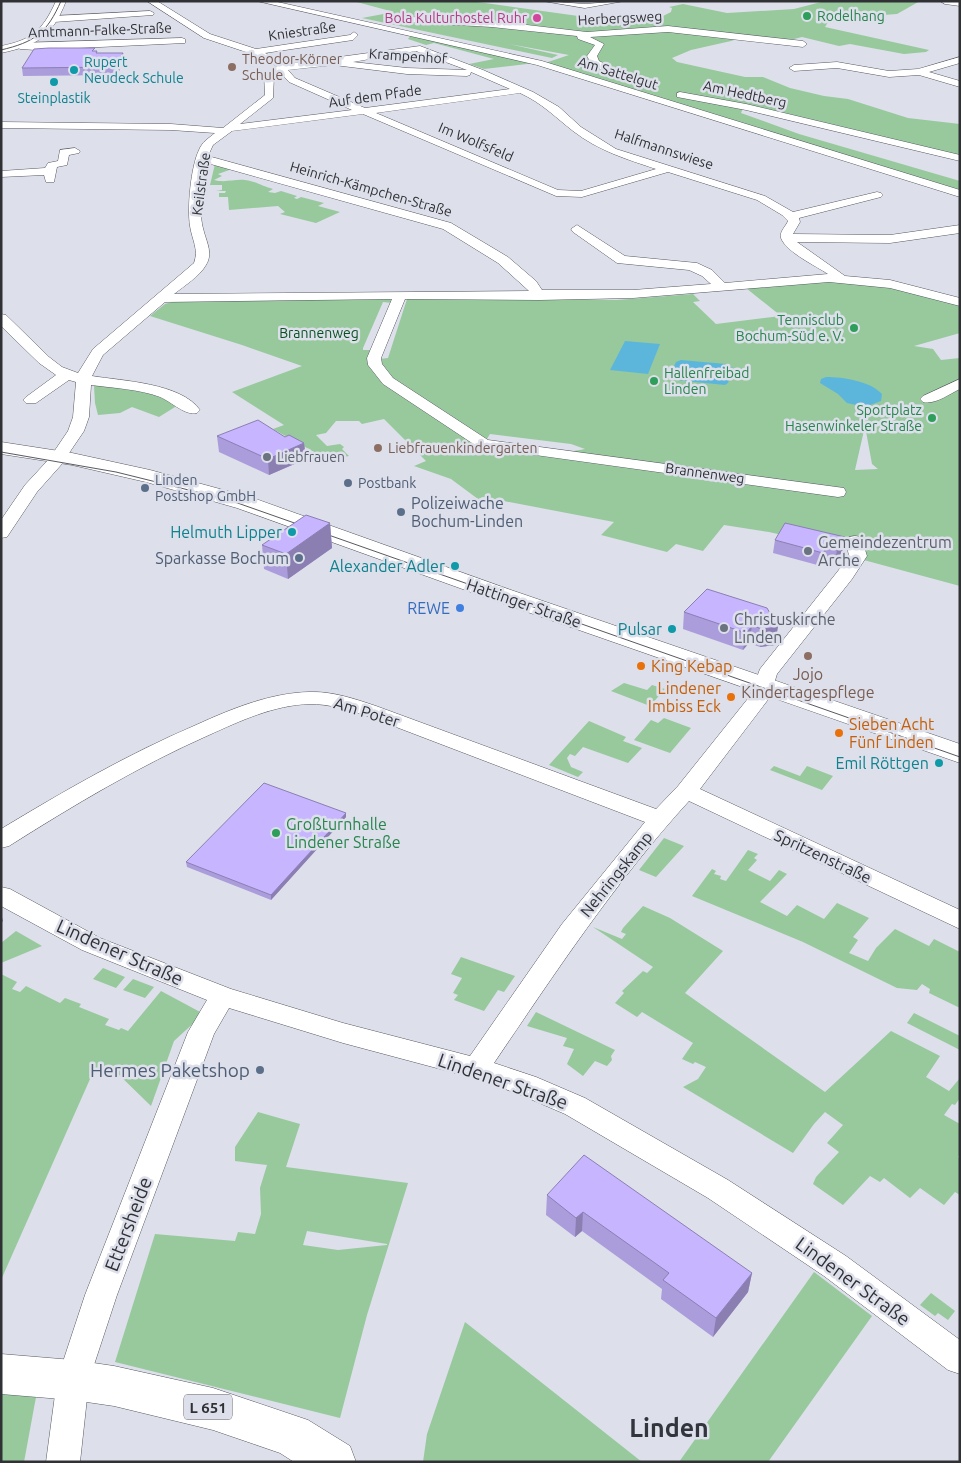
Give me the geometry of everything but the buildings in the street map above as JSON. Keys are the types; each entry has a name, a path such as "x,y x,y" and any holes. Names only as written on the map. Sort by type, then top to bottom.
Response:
{"street":[{"path":"1,50 20,46 39,37 54,19 61,1"},
{"path":"151,1 207,36 256,52 283,65 281,68"},
{"name":"Am Sattelgut","path":"261,1 545,65 960,194"},
{"path":"547,1 591,6 620,1"},
{"path":"945,1 960,3"},
{"path":"345,11 361,17"},
{"path":"54,19 150,13"},
{"name":"Herbergsweg","path":"347,20 361,17 492,24 557,33 605,35 668,29 803,44"},
{"name":"Kniestraße","path":"256,52 353,37 354,35 340,24 347,20"},
{"path":"557,33 599,43 600,46 592,56 593,61 605,69 633,80"},
{"name":"Amtmann-Falke-Straße","path":"20,46 182,41"},
{"name":"Krampenhof","path":"281,68 334,62 417,48 480,72"},
{"path":"794,68 837,65 889,74 919,72 960,60"},
{"name":"Krampenhof","path":"334,62 407,71 464,73 545,65"},
{"name":"Im Wolfsfeld","path":"281,68 292,80 561,194 582,194 667,169"},
{"name":"Keilstraße","path":"1,533 31,488 57,460 73,437 81,418 84,378 88,367 98,352 200,265 204,255 195,215 206,147 270,96 269,74 281,68"},
{"name":"Halfmannswiese","path":"480,72 545,102 577,129 607,148 667,169 756,196 778,206 792,216"},
{"path":"919,72 960,84"},
{"name":"Auf dem Pfade","path":"1,125 228,129 522,90"},
{"name":"Am Hedtberg","path":"672,93 746,107 960,158"},
{"path":"1,174 50,176 52,165 63,163 64,152 75,151"},
{"name":"Heinrich-Kämpchen-Straße","path":"203,158 447,226 503,260 531,284 539,296"},
{"path":"841,278 794,247 788,238 788,232 795,222 792,216 876,195"},
{"path":"788,238 890,239 960,228"},
{"path":"577,229 622,260 694,266 707,272 722,287"},
{"path":"162,298 643,294 800,279 841,278 898,285 960,302"},
{"name":"Brannenweg","path":"400,295 374,358 375,365 388,381 484,444 838,492"},
{"path":"3,322 49,365 58,371 158,393 185,403 192,410"},
{"path":"31,400 67,374"},
{"path":"928,399 960,383"},
{"name":"Hattinger Straße","path":"1,448 57,460"},
{"name":"Hattinger Straße","path":"1,457 86,463 150,476 245,503 960,754"},
{"name":"Nehringskamp","path":"476,1068 571,930 660,819 686,791 760,697 768,673 858,556 855,541"},
{"name":"Am Poter","path":"1,840 107,777 178,740 250,709 278,702 308,698 336,701 369,710 660,819"},
{"name":"Spritzenstraße","path":"686,791 960,920"},
{"name":"Lindener Straße","path":"1,895 81,939 224,996 343,1033 476,1068 526,1085 575,1106 712,1185 835,1266 960,1359"},
{"name":"Ettersheide","path":"63,1462 73,1380 101,1295 201,1032 224,996"},
{"name":"L 651","path":"1,1374 73,1380 114,1386 213,1409 292,1436 334,1462"}],"green space":[{"path":"353,1 471,1 607,20 661,17 671,12 672,8 669,7 683,4 727,13 794,9 825,1 920,1 897,14 883,15 867,21 828,22 825,27 929,50 926,52 904,54 850,44 839,46 802,37 786,41 743,37 691,50 672,58 677,62 745,77 763,77 790,88 824,96 848,99 908,118 960,124 960,157 743,108 741,113 799,134 960,181 960,192 545,63 569,55 509,44 558,55 552,58 362,18 394,12"},
{"path":"412,34 535,63 484,69 469,64 494,59 434,43 426,45 408,39"},
{"path":"215,164 232,169 218,174 222,176 214,180 249,181 273,189 268,192 275,193 281,191 297,196 294,198 297,199 301,197 324,203 318,206 340,212 316,223 280,214 285,212 278,206 229,210 228,197 219,197 219,193 225,193 226,191 216,191 222,190 222,185 210,185"},
{"path":"819,281 895,287 960,306 960,333 914,346 933,349 941,360 960,358 960,586 860,559 849,550 769,532 724,525 703,551 676,544 667,552 601,535 614,522 483,497 478,499 451,479 414,466 426,461 384,419 362,424 359,421 336,421 326,433 316,435 327,446 340,444 349,456 335,459 323,457 273,429 284,425 232,392 302,366 150,316 165,304 175,301 390,299 392,303 383,302 363,348 363,350 371,350 370,360 388,358 408,296 617,300 693,294 700,301 693,302 716,324 781,316 746,288","holes":["865,426 872,464 878,469 855,470","490,434 571,444 585,449 533,455 507,454 482,447"]},
{"path":"94,386 145,392 175,403 175,407 159,417 132,407 120,413 98,415"},
{"path":"624,683 647,690 652,685 665,689 650,706 611,691"},
{"path":"664,718 691,728 670,753 634,740 651,720 658,723"},
{"path":"589,721 626,737 623,741 642,748 628,763 583,747 575,756 570,754 567,758 571,767 583,772 578,777 549,765"},
{"path":"774,766 800,776 807,766 833,776 822,790 770,770"},
{"path":"664,838 684,846 656,877 639,870"},
{"path":"748,850 758,854 754,858 757,860 748,870 770,881 779,870 787,874 760,902 787,916 797,905 824,919 837,903 869,918 853,937 858,940 849,953 868,961 876,948 895,929 929,946 934,939 960,952 960,1008 929,993 930,989 922,984 917,990 897,988 803,942 692,896 712,869 716,871 714,874 721,876 720,879 726,881"},
{"path":"643,906 670,918 723,951 685,993 825,1092 891,1031 940,1056 926,1077 949,1091 960,1078 960,1098 955,1105 952,1104 944,1115 960,1124 960,1154 958,1157 960,1158 960,1195 955,1192 944,1205 920,1188 910,1198 884,1178 880,1182 870,1176 843,1205 813,1184 816,1177 839,1152 827,1143 843,1125 825,1112 793,1153 683,1087 698,1079 706,1067 682,1059 693,1043 642,1012 637,1017 615,1003 624,993 622,991 643,971 647,973 653,967 593,927 622,939 626,934 621,932 623,928"},
{"path":"16,931 42,946 1,963 1,943"},
{"path":"461,957 515,976 504,992 498,990 484,1011 454,1000 458,995 453,993 462,978 451,974"},
{"path":"103,968 125,977 116,988 93,979"},
{"path":"1,974 17,982 12,989 20,992 26,986 60,1003 65,998 81,1004 79,1007 109,1019 105,1025 119,1030 121,1028 128,1031 161,991 202,1013 174,1041 151,1106 113,1069 94,1070 1,1280"},
{"path":"133,979 154,987 145,998 123,990"},
{"path":"536,1012 615,1050 611,1056 612,1060 607,1066 595,1061 583,1076 567,1064 574,1049 563,1046 567,1038 527,1026"},
{"path":"914,1013 960,1036 960,1050 907,1023"},
{"path":"258,1112 300,1124 286,1167 408,1183 367,1315 340,1418 115,1362 155,1234 235,1241 238,1232 255,1234 261,1214 260,1188 267,1165 235,1161 235,1147","holes":["307,1231 387,1244 338,1250 303,1245"]},
{"path":"814,1272 872,1316 768,1462 679,1462"},
{"path":"931,1293 955,1311 948,1320 938,1313 935,1316 920,1305"},
{"path":"465,1322 642,1462 423,1462 427,1434"},
{"path":"1,1393 36,1397 24,1462 1,1462"}],"water":[{"path":"625,341 660,344 648,374 610,370"},
{"path":"681,360 726,364 733,368 728,383 725,385 675,380 677,374 671,373 676,362"},
{"path":"826,377 848,379 871,386 882,394 881,401 865,407 847,403 838,394 820,383 821,379"}],"tram line":[{"path":"1,50 23,43 39,34 50,21 61,1"},
{"path":"1,452 116,472 229,500 960,757"}],"place":[{"name":"Rodelhang","path":"807,16"},
{"name":"Bola Kulturhostel Ruhr","path":"537,18"},
{"name":"Theodor-Körner Schule","path":"232,67"},
{"name":"Rupert Neudeck Schule","path":"74,70"},
{"name":"Steinplastik","path":"54,82"},
{"name":"Tennisclub Bochum-Süd e. V.","path":"854,328"},
{"name":"Hallenfreibad Linden","path":"654,381"},
{"name":"Sportplatz Hasenwinkeler Straße","path":"932,418"},
{"name":"Liebfrauenkindergarten","path":"378,448"},
{"name":"Liebfrauen","path":"267,457"},
{"name":"Postbank","path":"348,483"},
{"name":"Linden Postshop GmbH","path":"145,488"},
{"name":"Polizeiwache Bochum-Linden","path":"401,512"},
{"name":"Helmuth Lipper","path":"292,532"},
{"name":"Gemeindezentrum Arche","path":"808,551"},
{"name":"Sparkasse Bochum","path":"299,558"},
{"name":"Alexander Adler","path":"455,566"},
{"name":"REWE","path":"460,608"},
{"name":"Christuskirche Linden","path":"724,628"},
{"name":"Pulsar","path":"672,629"},
{"name":"Jojo Kindertagespflege","path":"808,656"},
{"name":"King Kebap","path":"641,666"},
{"name":"Lindener Imbiss Eck","path":"731,697"},
{"name":"Sieben Acht Fünf Linden","path":"839,733"},
{"name":"Emil Röttgen","path":"939,763"},
{"name":"Großturnhalle Lindener Straße","path":"276,833"},
{"name":"Hermes Paketshop","path":"260,1070"}],"district":[{"name":"Linden","path":"669,1428"}]}
